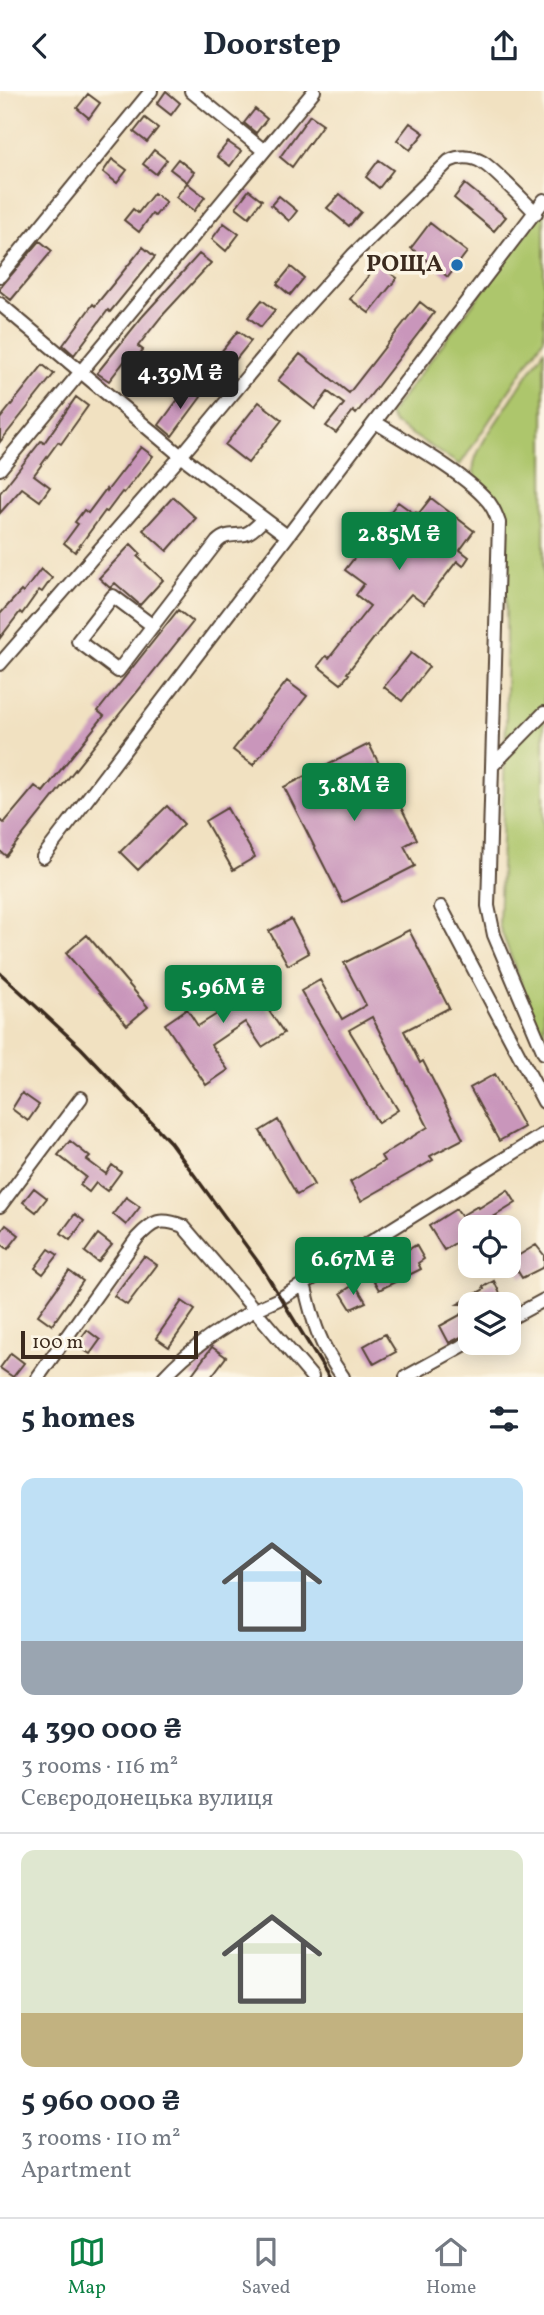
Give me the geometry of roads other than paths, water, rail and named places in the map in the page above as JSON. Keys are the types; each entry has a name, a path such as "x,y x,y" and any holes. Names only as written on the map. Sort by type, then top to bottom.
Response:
{"street":[{"path":"0,276 151,91"},
{"path":"191,91 263,151"},
{"path":"0,469 314,91"},
{"path":"0,664 181,456 290,325 344,265 449,161 465,157 482,162 536,213"},
{"path":"43,857 544,200"},
{"path":"0,304 181,456 287,536"},
{"path":"375,422 457,475 486,499 499,523 488,906 494,935 544,1053"},
{"path":"153,626 113,596 78,641 118,671 153,626 223,536 247,534 264,519"},
{"path":"493,765 544,713"},
{"path":"441,907 544,1102"},
{"path":"0,1206 82,1098"},
{"path":"164,1377 182,1357 208,1336 255,1309 281,1298 544,1134"},
{"path":"38,1377 137,1238 150,1224 169,1220 183,1226 312,1377"},
{"path":"304,1283 313,1325 326,1354 343,1377"},
{"path":"521,1312 544,1300"},
{"path":"406,1377 458,1348"}],"railway":[{"path":"0,973 81,1048 170,1142 261,1266 329,1377"}],"place":[{"name":"РОЩА","path":"457,265"}]}
